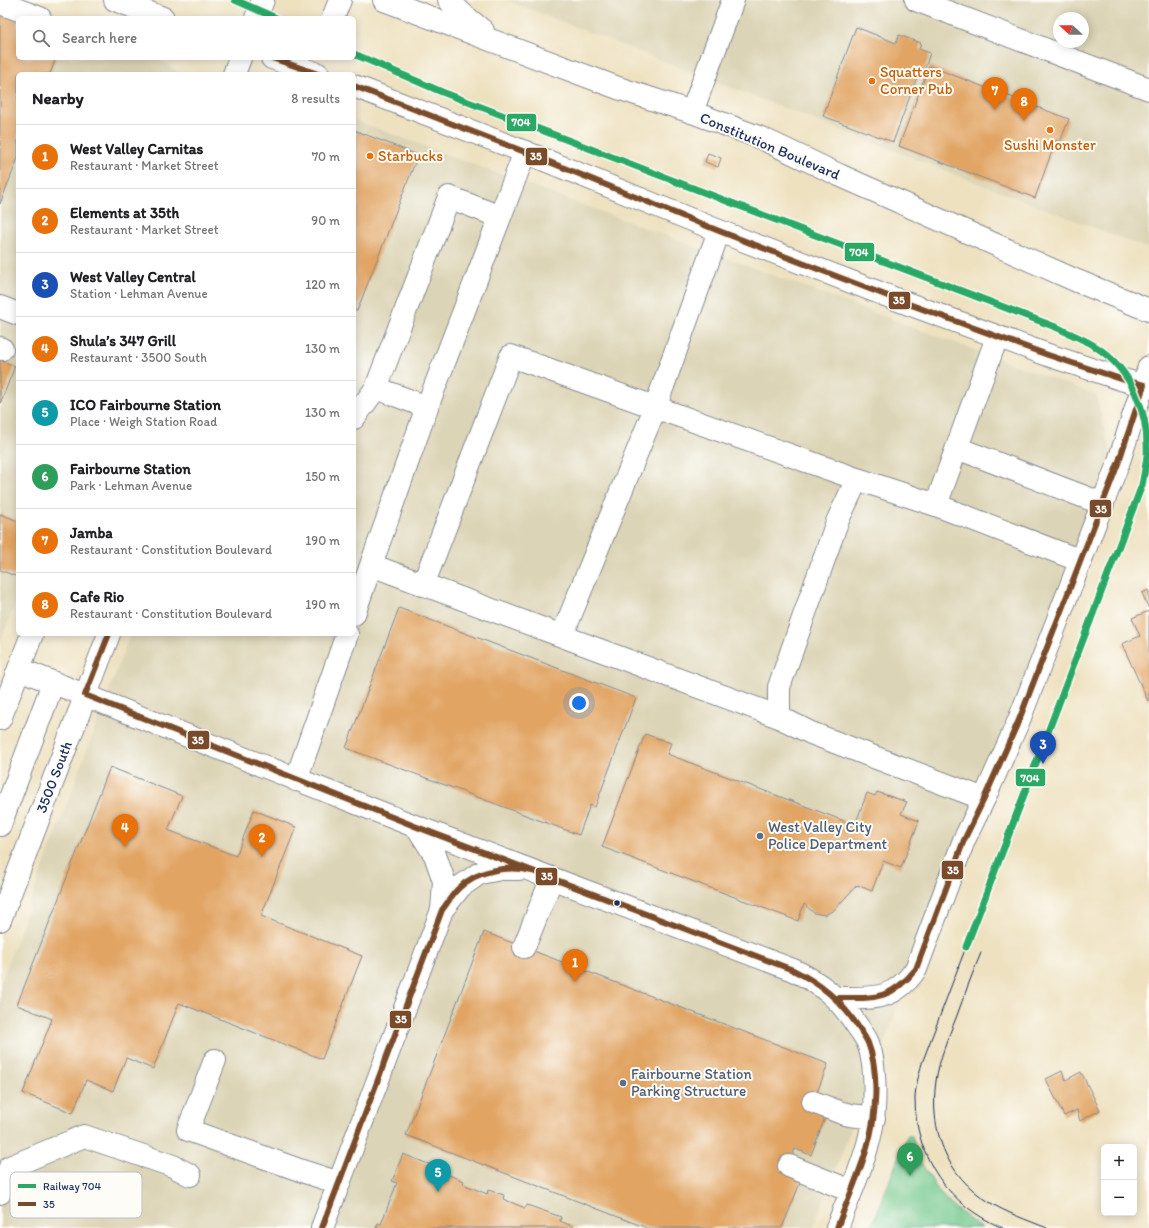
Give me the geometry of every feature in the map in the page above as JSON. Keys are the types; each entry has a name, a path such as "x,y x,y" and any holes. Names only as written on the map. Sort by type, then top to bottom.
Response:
{"street":[{"path":"115,0 158,16"},
{"path":"257,16 263,0"},
{"path":"334,16 340,0"},
{"name":"Constitution Boulevard","path":"384,0 618,88 692,112 761,138 839,175 1077,281 1149,310"},
{"path":"449,0 460,12 498,43"},
{"path":"692,112 733,0"},
{"path":"916,0 1149,89"},
{"path":"0,4 34,16"},
{"path":"235,72 239,60"},
{"path":"280,60 315,69"},
{"path":"356,87 524,152 719,231 1048,356 1124,380 1147,380 1119,462 1019,720 964,840 916,969 909,978 895,990 886,995 875,998 836,998"},
{"path":"356,608 427,408 524,152"},
{"path":"356,415 376,388 448,197 500,217"},
{"path":"562,636 655,408 719,231"},
{"path":"0,307 16,313"},
{"path":"936,505 998,337"},
{"path":"423,584 511,356 857,479 936,505 1081,561"},
{"path":"376,388 427,408"},
{"path":"957,448 1103,504"},
{"path":"779,716 779,687 837,522 857,479"},
{"path":"371,565 779,716 811,733 984,799"},
{"path":"0,719 31,636"},
{"name":"3500 South","path":"0,920 108,636"},
{"path":"296,780 346,636"},
{"path":"19,669 296,780 528,870 793,970 817,982 836,998 848,1012 868,1043 874,1081 874,1118 870,1137 837,1228"},
{"path":"0,825 53,683"},
{"path":"322,1228 442,910 444,880 435,855 417,827"},
{"path":"442,910 460,887 480,873 501,869 528,870"},
{"path":"524,947 552,878"},
{"path":"215,1060 188,1130 339,1183"},
{"path":"813,1102 850,1116 874,1118"},
{"path":"0,1192 10,1167 84,1136 173,1166 190,1175"},
{"path":"789,1166 851,1191"}],"shaded area":[{"path":"0,0 14,0 54,16 16,16 16,60 161,60 178,72 16,72 16,601 0,643"},
{"path":"506,0 1149,0 1149,249 768,102"},
{"path":"356,121 1096,395 1111,455 813,1228 0,1228 0,984 129,636 356,636"}],"green space":[{"path":"907,1136 912,1136 920,1161 939,1192 953,1207 982,1228 871,1228"}],"building":[{"path":"0,14 16,19 16,60 55,60 51,72 16,72 16,163 0,204"},
{"path":"856,27 896,43 899,35 921,43 919,49 930,53 923,74 919,72 893,142 823,116"},
{"path":"929,66 1069,119 1060,142 1056,140 1035,198 899,146"},
{"path":"356,131 418,155 356,311"},
{"path":"708,153 721,158 718,167 705,162"},
{"path":"0,360 15,366 0,404"},
{"path":"0,514 16,520 16,576 0,570"},
{"path":"1149,590 1149,609 1142,593"},
{"path":"399,608 636,698 595,807 590,805 579,835 346,748"},
{"path":"1149,611 1148,701 1122,644 1140,636 1132,618"},
{"name":"West Valley City Police Department","path":"645,734 671,743 667,754 855,825 867,793 875,796 877,792 907,802 901,814 919,821 901,868 883,861 872,891 857,885 834,910 825,915 814,913 804,904 798,921 602,847"},
{"path":"110,767 182,796 168,830 236,856 254,810 296,827 261,916 362,956 322,1059 179,1003 153,1069 126,1058 113,1091 86,1080 73,1113 23,1093 52,1019 17,1005"},
{"name":"Fairbourne Station Parking Structure","path":"484,932 828,1064 811,1108 826,1115 811,1155 795,1149 786,1172 802,1178 782,1228 647,1228 406,1135"},
{"path":"1062,1071 1066,1080 1081,1072 1100,1110 1080,1121 1077,1110 1064,1116 1046,1079"},
{"path":"403,1154 436,1167 434,1172 447,1180 449,1175 464,1181 463,1184 487,1194 488,1190 504,1195 503,1199 525,1208 527,1205 561,1217 560,1221 577,1228 376,1228 378,1223 381,1224 397,1183 392,1181"}],"tram line":[{"path":"966,947 922,1063 915,1094 917,1121 921,1141 929,1160 951,1193 966,1207 984,1219 1003,1228"},
{"path":"981,953 939,1065 935,1099 935,1117 938,1134 951,1165 974,1191 1003,1210 1047,1228"}],"rail line":[{"name":"704","path":"235,0 271,16"},
{"name":"704","path":"356,55 442,92 1058,328 1096,347 1109,357 1128,380 1136,394 1145,424 1147,455 1142,485 966,947"}],"transit line":[{"name":"35","path":"278,60 312,72"},
{"name":"35","path":"356,87 525,152 719,231 906,303 1048,355 1144,385 1119,461 1019,720 964,840 916,969 898,987 880,996 836,998"},
{"name":"35","path":"108,636 85,695 417,827 793,970 829,993 843,1007 866,1038 872,1055 875,1081 873,1123 867,1148 837,1228"},
{"name":"35","path":"322,1228 442,910 457,890 466,882 484,873 503,869 523,869 532,871"}],"place":[{"name":"Squatters Corner Pub","path":"872,81"},
{"name":"Jamba","path":"995,110"},
{"name":"Cafe Rio","path":"1024,121"},
{"name":"Sushi Monster","path":"1050,130"},
{"name":"Starbucks","path":"370,156"},
{"name":"West Valley Central","path":"1043,764"},
{"name":"West Valley City Police Department","path":"760,836"},
{"name":"Shula’s 347 Grill","path":"125,847"},
{"name":"Elements at 35th","path":"262,857"},
{"name":"West Valley Carnitas","path":"575,982"},
{"name":"Fairbourne Station Parking Structure","path":"623,1083"},
{"name":"Fairbourne Station","path":"910,1176"},
{"name":"ICO Fairbourne Station","path":"438,1192"}]}
